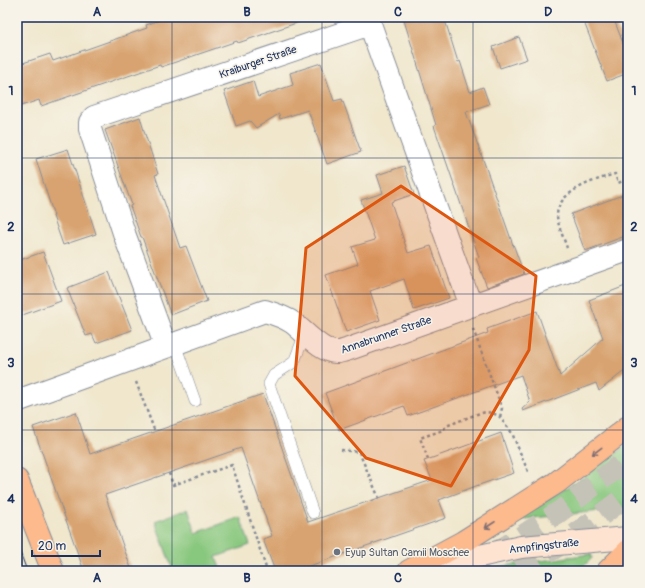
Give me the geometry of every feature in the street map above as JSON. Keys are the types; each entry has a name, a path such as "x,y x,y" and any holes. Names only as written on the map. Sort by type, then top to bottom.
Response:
{"main road":[{"path":"409,571 463,542 556,483 628,427"},
{"path":"17,480 53,571"},
{"name":"Ampfingstraße","path":"414,571 521,547 628,538"},
{"path":"608,571 628,551"}],"street":[{"name":"Kraiburger Straße","path":"171,345 122,228 90,129 90,122 94,117 370,24 468,307"},
{"name":"Annabrunner Straße","path":"17,401 265,311 279,315 294,323 316,343 330,351 337,352 628,250"}],"lane":[{"path":"305,334 294,362 274,375 269,384 313,513"},
{"path":"171,345 195,401"}],"path":[{"path":"568,250 557,216 558,207 563,199 579,187 615,174 618,183 628,179"},
{"path":"468,307 502,408 500,417"},
{"path":"138,386 155,432"},
{"path":"428,460 420,438 443,430 446,426 486,412 500,417 512,434 531,480"},
{"path":"341,450 359,452 379,498"},
{"path":"169,473 172,485 232,465 267,571"}],"highlighted area":[{"path":"401,186 536,276 529,350 451,486 366,458 295,376 306,248"}],"green space":[{"path":"628,444 628,508 515,520 581,479"},
{"path":"188,509 196,533 240,517 250,545 216,557 221,571 173,571 155,521"},
{"path":"591,554 592,558 579,571 479,571 510,565"}],"building":[{"path":"167,17 304,17 305,20 161,67 160,65 41,106 39,100 21,106 17,94 17,65 50,54 53,61 147,28 146,25"},
{"path":"403,17 444,17 458,62 460,61 470,92 483,87 489,104 466,112 524,274 487,287 476,258 479,257 434,126 436,125"},
{"path":"582,17 613,17 628,56 628,73 607,81"},
{"path":"519,37 527,59 500,68 493,47"},
{"path":"321,63 334,101 342,99 361,152 327,164 308,110 280,119 279,114 256,128 250,121 236,126 224,91 253,81 258,97 293,85 290,73"},
{"path":"140,117 158,174 155,175 180,248 186,246 207,301 171,315 141,237 130,206 132,205 105,130"},
{"path":"68,149 96,234 63,245 36,159"},
{"path":"404,166 414,194 391,202 408,253 431,246 449,298 414,310 404,279 370,291 380,320 346,332 326,275 358,264 352,247 375,240 361,200 383,193 377,175"},
{"path":"628,193 628,235 585,251 571,214"},
{"path":"43,252 61,301 17,317 17,261"},
{"path":"109,272 132,330 96,343 92,334 86,336 67,288"},
{"path":"628,285 628,368 599,391 596,383 523,411 522,409 530,402 521,375 408,416 404,406 339,430 325,393 488,333 487,329 537,311 560,376 603,338 589,300"},
{"path":"263,394 308,522 432,480 424,461 501,433 514,473 439,500 446,518 295,571 275,571 263,539 272,536 241,448 105,495 132,571 84,571 33,427 76,412 90,454"}],"tunnel":[{"path":"465,571 559,512 628,459"},
{"path":"520,571 576,534 628,495"}],"tram line":[{"path":"17,544 27,571"}],"place":[{"name":"Eyup Sultan Camii Moschee","path":"337,552"}]}
